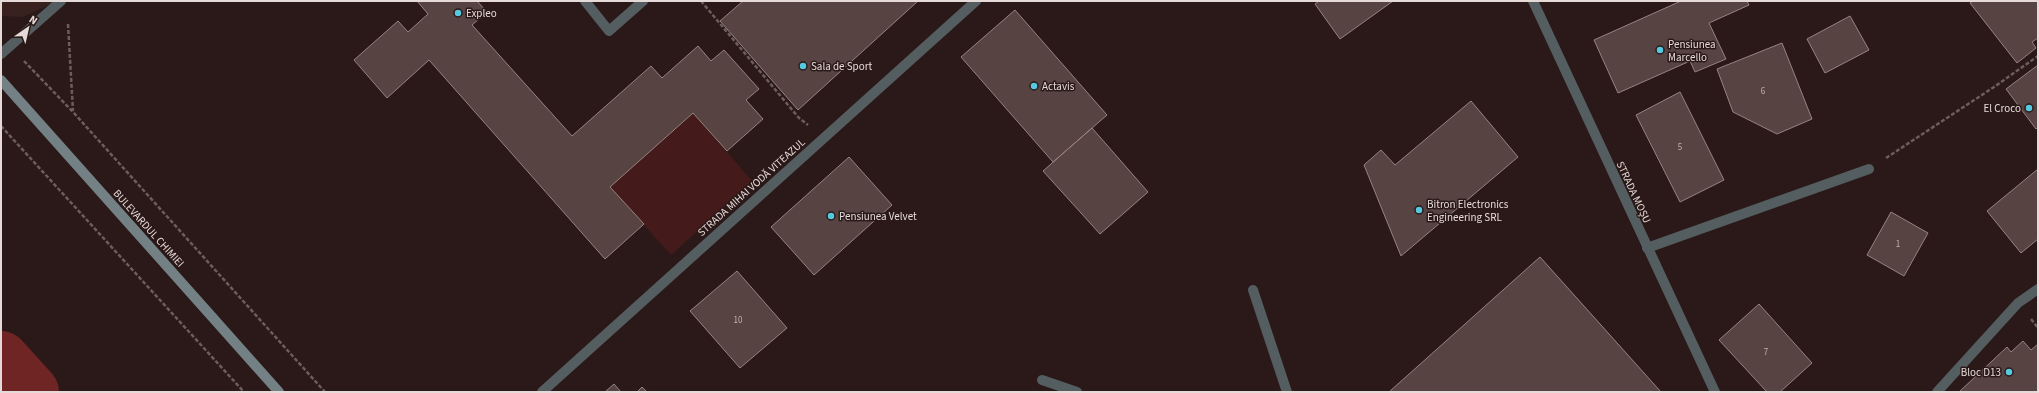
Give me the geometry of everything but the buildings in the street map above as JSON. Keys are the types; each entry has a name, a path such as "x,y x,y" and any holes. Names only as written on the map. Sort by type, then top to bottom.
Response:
{"main road":[{"name":"BULEVARDUL CHIMIEI","path":"1,80 278,392"}],"street":[{"path":"1,54 61,1"},
{"path":"585,1 609,31 643,1"},
{"name":"STRADA MIHAI VODĂ VITEAZUL","path":"542,392 976,1"},
{"name":"STRADA MOȘU","path":"1533,1 1715,392"},
{"path":"1647,248 1869,169"},
{"path":"1937,392 2018,304 2038,289"},
{"path":"1253,290 1287,392"},
{"path":"1042,380 1077,392"}],"path":[{"path":"701,1 799,118"},
{"path":"68,17 73,112"},
{"path":"10,46 73,112 325,392"},
{"path":"1869,169 1994,87 2038,56"},
{"path":"1,126 244,392"}],"shaded area":[{"path":"1,1 57,1 23,17 1,16"},
{"path":"693,113 752,181 671,255 610,187"}],"waterway":[{"path":"1,359 31,392"}],"place":[{"name":"Expleo","path":"458,13"},
{"name":"Pensiunea Marcello","path":"1660,50"},
{"name":"Sala de Sport","path":"803,66"},
{"name":"Actavis","path":"1034,86"},
{"name":"El Croco","path":"2029,108"},
{"name":"Bitron Electronics Engineering SRL","path":"1419,210"},
{"name":"Pensiunea Velvet","path":"831,216"},
{"name":"Bloc D13","path":"2009,372"}]}
